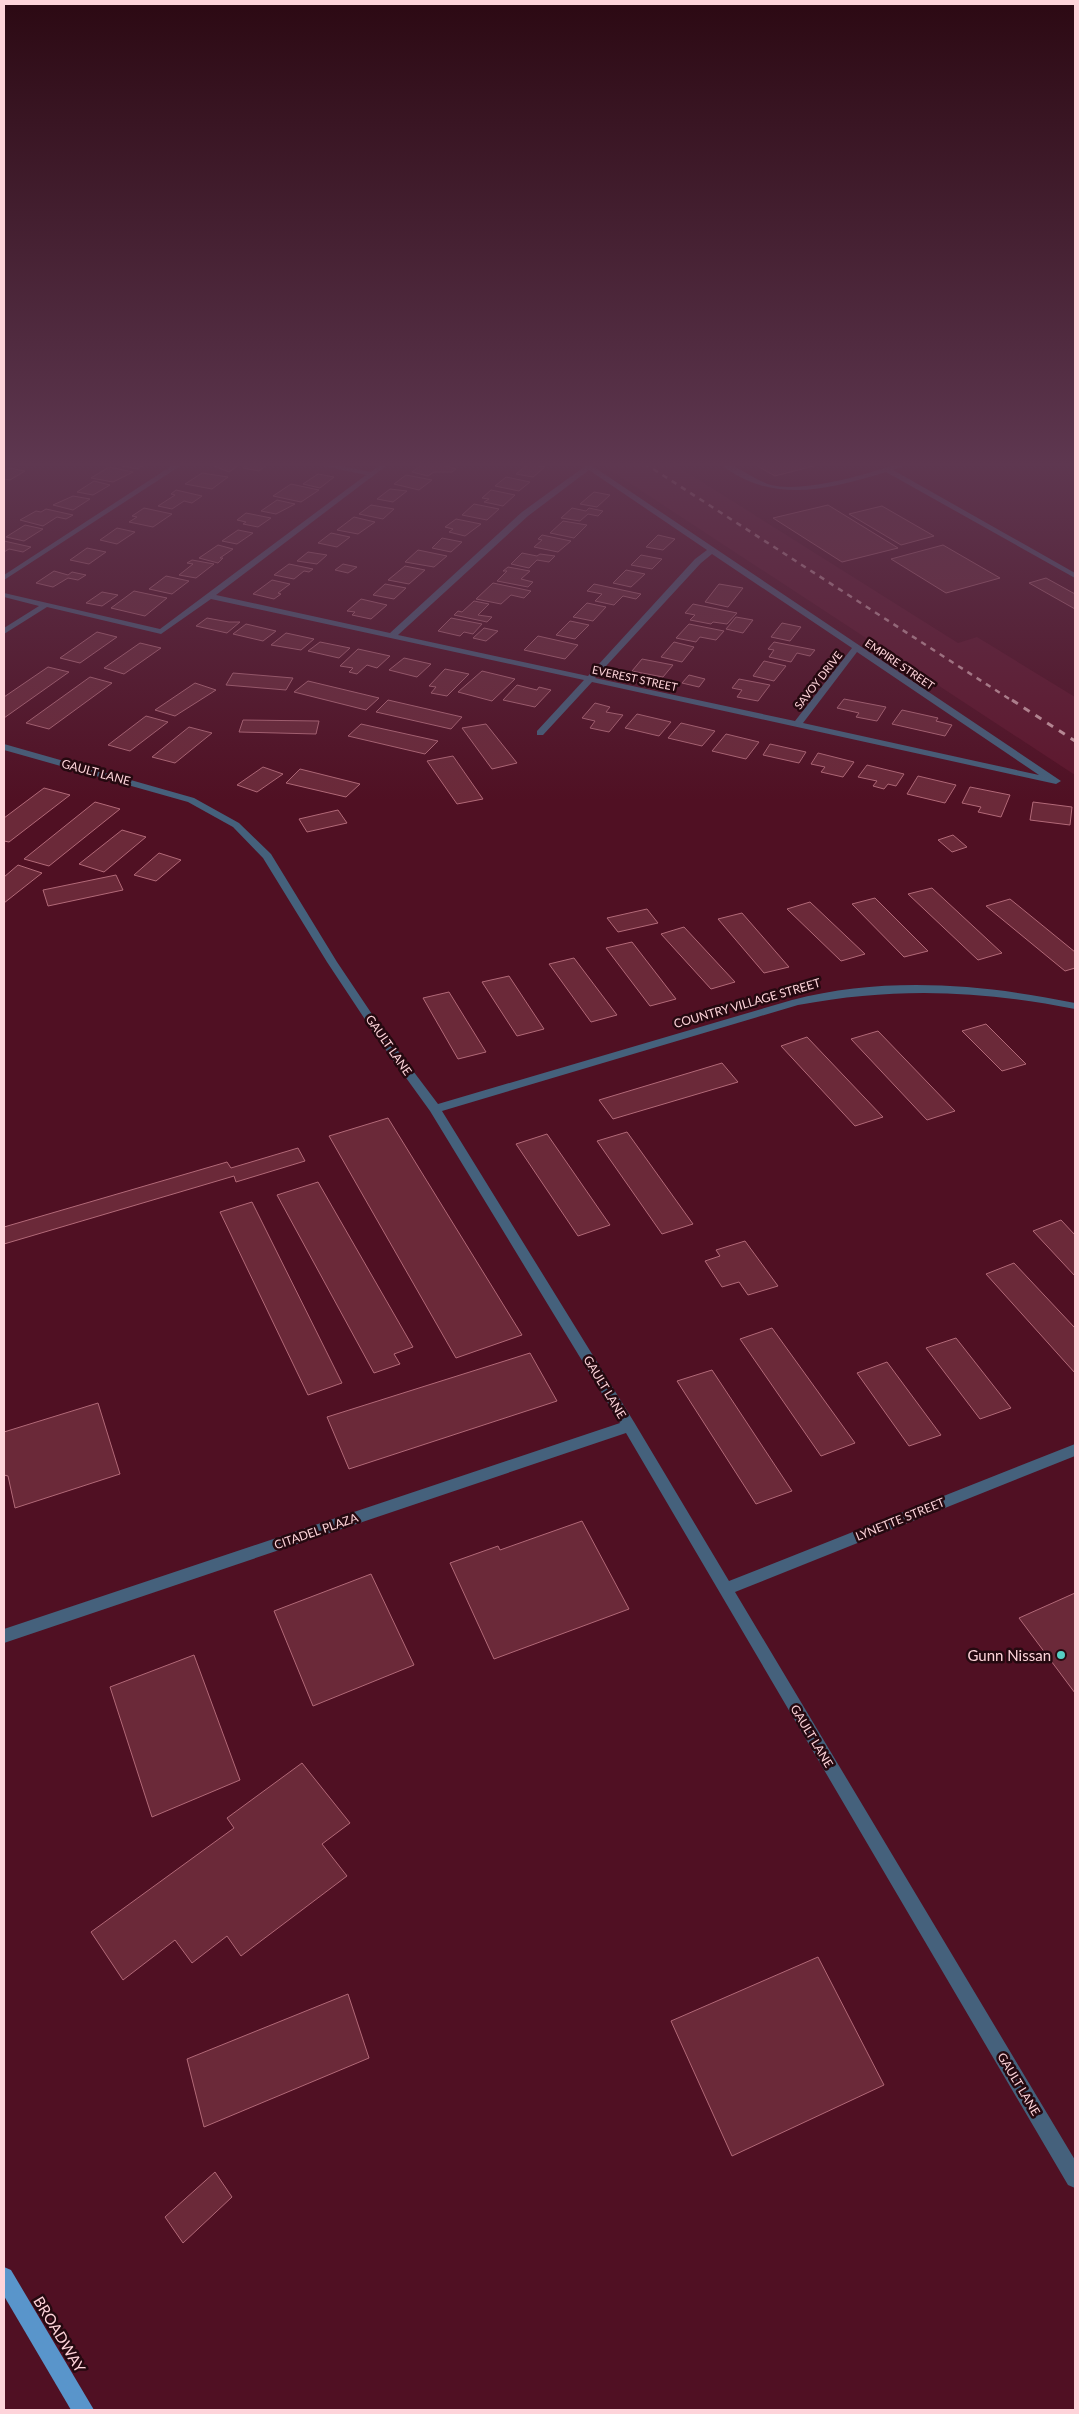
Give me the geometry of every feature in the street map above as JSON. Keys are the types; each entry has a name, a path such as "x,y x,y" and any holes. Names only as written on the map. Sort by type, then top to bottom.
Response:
{"main road":[{"name":"BROADWAY","path":"4,2277 83,2410"}],"street":[{"path":"4,596 161,632 237,576"},
{"path":"392,636 458,576"},
{"path":"540,732 685,576"},
{"name":"EMPIRE STREET","path":"750,576 1056,781"},
{"name":"EVEREST STREET","path":"210,596 1056,781"},
{"path":"4,632 45,605"},
{"name":"SAVOY DRIVE","path":"798,725 856,648"},
{"name":"GAULT LANE","path":"4,747 192,800 236,825 268,856 332,962 382,1037 435,1110 629,1426 1075,2178"},
{"name":"COUNTRY VILLAGE STREET","path":"435,1110 796,1002 843,992 900,988 950,988 999,992 1075,1006"},
{"name":"CITADEL PLAZA","path":"4,1636 629,1426"},
{"name":"LYNETTE STREET","path":"725,1589 1075,1450"}],"shaded area":[{"path":"771,576 851,576 958,643 977,637 1075,697 1075,775"}],"building":[{"path":"47,576 85,576 78,580 68,578 53,587 36,583"},
{"path":"166,576 189,581 172,594 149,589"},
{"path":"183,576 199,576 196,578"},
{"path":"277,576 298,576 294,579"},
{"path":"393,576 419,576 409,584 388,580"},
{"path":"502,576 525,576 521,579 533,582 528,587 497,581"},
{"path":"620,576 643,576 631,587 613,583"},
{"path":"918,576 996,576 1000,578 946,593"},
{"path":"1046,578 1075,594 1075,609 1029,583"},
{"path":"272,580 290,584 278,593 281,594 274,599 253,594"},
{"path":"493,583 531,591 524,598 511,595 501,604 476,599"},
{"path":"385,584 406,588 394,599 373,595"},
{"path":"594,584 641,594 636,599 623,596 614,605 595,601 602,594 587,591"},
{"path":"719,584 743,588 728,607 705,602"},
{"path":"134,591 167,598 145,616 111,608"},
{"path":"102,592 118,595 102,606 86,603"},
{"path":"361,599 387,605 371,619 352,615 355,612 347,611"},
{"path":"474,601 489,604 478,615 492,617 487,622 454,615 458,611 462,612"},
{"path":"587,603 606,607 593,621 573,617"},
{"path":"693,604 737,613 727,624 713,622 711,624 690,620 695,615 685,613"},
{"path":"736,617 753,620 743,633 726,629"},
{"path":"207,618 240,622 227,633 196,626"},
{"path":"451,618 482,624 473,634 464,632 460,636 438,631"},
{"path":"570,621 589,625 575,639 556,635"},
{"path":"782,623 801,627 790,641 771,637"},
{"path":"246,624 276,631 263,641 233,634"},
{"path":"689,624 724,631 716,640 700,637 696,642 676,638"},
{"path":"484,628 498,631 486,641 473,638"},
{"path":"97,632 117,637 80,663 60,658"},
{"path":"286,633 314,639 301,650 271,645"},
{"path":"538,636 578,645 565,659 524,650"},
{"path":"320,642 350,648 339,658 308,651"},
{"path":"674,642 694,647 682,662 661,657"},
{"path":"774,642 815,650 810,656 797,653 791,662 769,657 774,650 768,649"},
{"path":"140,643 161,648 124,674 104,668"},
{"path":"358,649 390,656 377,668 367,665 357,674 349,672 353,668 340,666"},
{"path":"404,658 431,664 417,677 389,670"},
{"path":"642,659 673,665 663,677 632,671"},
{"path":"764,661 786,666 774,681 753,676"},
{"path":"48,667 69,672 4,718 4,697"},
{"path":"445,669 469,674 447,696 431,693 436,687 429,686"},
{"path":"482,671 515,679 492,701 458,692"},
{"path":"233,673 293,678 286,690 226,685"},
{"path":"689,675 705,679 699,687 682,683"},
{"path":"90,677 112,683 49,729 26,723"},
{"path":"739,679 770,685 758,701 737,697 742,690 732,688"},
{"path":"308,681 379,698 366,710 294,692"},
{"path":"195,683 216,690 175,716 155,710"},
{"path":"517,685 537,690 539,687 551,690 535,707 503,700"},
{"path":"844,699 886,707 877,721 856,717 859,713 837,708"},
{"path":"388,700 462,717 451,729 376,712"},
{"path":"595,703 610,707 606,712 623,715 609,732 590,728 595,721 582,718"},
{"path":"902,710 938,718 936,721 952,725 945,736 892,724"},
{"path":"637,714 671,722 659,736 625,728"},
{"path":"146,716 168,722 130,751 108,745"},
{"path":"243,720 319,721 316,734 239,732"},
{"path":"681,723 715,731 702,746 668,738"},
{"path":"361,724 438,741 425,754 348,736"},
{"path":"486,724 517,763 492,769 462,728"},
{"path":"189,727 212,733 175,763 152,757"},
{"path":"726,734 759,742 746,759 712,751"},
{"path":"770,744 806,752 799,763 763,755"},
{"path":"818,753 854,762 843,777 821,772 825,767 811,764"},
{"path":"453,756 483,799 457,804 427,761"},
{"path":"867,765 904,774 896,786 888,784 884,789 873,786 877,781 858,777"},
{"path":"263,767 283,774 257,792 237,785"},
{"path":"300,769 360,784 346,797 286,783"},
{"path":"918,776 956,785 945,803 907,794"},
{"path":"970,787 1010,795 1001,817 978,812 981,807 962,803"},
{"path":"44,788 70,795 9,842 4,841 4,818"},
{"path":"95,802 120,809 49,866 24,859"},
{"path":"1033,802 1072,807 1070,825 1030,820"},
{"path":"338,810 347,823 307,832 299,819"},
{"path":"122,830 146,837 104,872 79,864"},
{"path":"953,835 967,847 952,852 938,840"},
{"path":"159,853 181,860 156,881 134,875"},
{"path":"18,865 42,873 4,903 4,877"},
{"path":"116,875 123,890 48,906 43,890"},
{"path":"932,888 1002,953 978,960 908,894"},
{"path":"875,898 928,951 904,957 852,904"},
{"path":"1010,899 1075,952 1075,968 1065,971 986,906"},
{"path":"810,902 865,954 841,961 787,909"},
{"path":"647,909 658,923 618,932 607,918"},
{"path":"742,913 789,967 764,973 718,919"},
{"path":"684,927 735,982 711,989 661,934"},
{"path":"632,942 676,999 650,1006 606,948"},
{"path":"574,958 617,1015 591,1022 549,964"},
{"path":"509,976 544,1029 517,1036 482,982"},
{"path":"449,992 486,1052 458,1059 423,998"},
{"path":"986,1024 1026,1064 1002,1071 962,1031"},
{"path":"878,1031 955,1111 927,1120 851,1039"},
{"path":"807,1037 883,1117 855,1126 781,1046"},
{"path":"722,1063 738,1082 613,1119 599,1100"},
{"path":"388,1118 522,1335 456,1358 329,1136"},
{"path":"627,1132 693,1224 662,1234 597,1141"},
{"path":"547,1134 610,1225 578,1236 516,1144"},
{"path":"298,1148 305,1161 236,1182 234,1176 4,1244 4,1227 227,1162 231,1168"},
{"path":"318,1182 413,1347 394,1354 400,1364 374,1373 277,1195"},
{"path":"252,1202 342,1383 308,1395 220,1212"},
{"path":"1061,1220 1075,1235 1075,1276 1033,1231"},
{"path":"745,1241 778,1286 748,1295 739,1282 722,1287 705,1261 720,1256 716,1250"},
{"path":"1014,1263 1075,1328 1075,1373 986,1274"},
{"path":"772,1328 855,1443 821,1456 740,1339"},
{"path":"956,1338 1011,1408 980,1419 926,1348"},
{"path":"530,1353 557,1401 349,1469 327,1417"},
{"path":"887,1362 941,1435 909,1446 857,1373"},
{"path":"712,1370 792,1491 756,1504 677,1381"},
{"path":"98,1403 120,1474 15,1508 8,1476 4,1475 4,1432"},
{"path":"582,1521 629,1609 494,1659 450,1563 498,1546 500,1550"},
{"path":"371,1574 414,1665 313,1706 274,1611"},
{"name":"Gunn Nissan","path":"1075,1593 1075,1693 1019,1618"},
{"path":"194,1655 240,1780 152,1817 110,1687"},
{"path":"302,1763 350,1823 322,1844 347,1876 241,1956 227,1936 192,1963 175,1940 123,1980 91,1932 234,1828 227,1818"},
{"path":"818,1957 884,2085 732,2156 671,2021"},
{"path":"348,1994 369,2058 204,2127 187,2059"},
{"path":"215,2172 232,2197 183,2243 165,2217"}],"railway":[{"path":"818,576 1014,702"},
{"path":"1012,700 1075,741"}],"place":[{"name":"Gunn Nissan","path":"1061,1655"}]}
